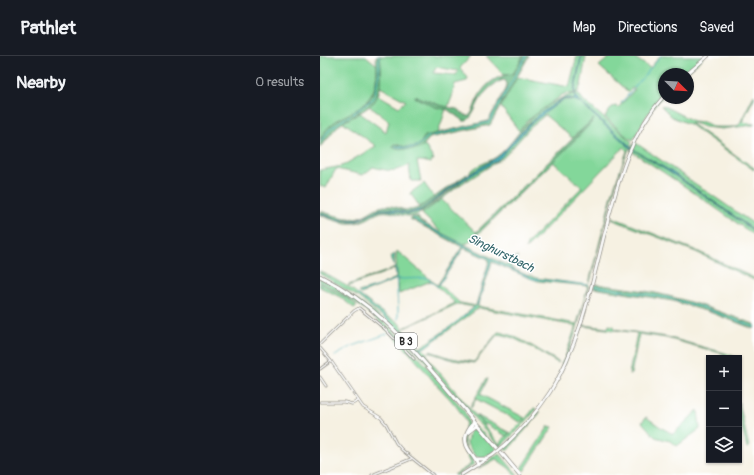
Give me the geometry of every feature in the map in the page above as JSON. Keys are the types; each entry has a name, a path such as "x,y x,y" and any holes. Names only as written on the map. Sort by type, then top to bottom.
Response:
{"main road":[{"name":"B 3","path":"320,276 357,298 388,322 408,342 520,475"},
{"path":"468,414 470,427 465,442 466,447 477,465"},
{"path":"470,427 476,424"},
{"path":"467,434 476,424"},
{"path":"472,456 476,459 486,460"},
{"path":"476,459 477,465"}],"street":[{"path":"694,68 708,56"},
{"path":"461,475 493,455 527,424 559,377 570,352 584,311 616,188 630,150 645,121 658,104"},
{"path":"320,344 359,308 382,326 414,359"},
{"path":"320,348 331,361 363,407 381,418 386,424 396,444 412,459 433,475"},
{"path":"320,369 331,361"},
{"path":"320,377 326,386"},
{"path":"320,402 344,402 352,404 358,401"},
{"path":"372,475 412,459"}],"green space":[{"path":"320,56 366,56 377,65 375,87 369,98 353,112 333,123 320,140"},
{"path":"376,56 380,56 381,82 375,101 366,109 338,126 320,147 322,137 326,130 341,118 358,109 371,96 376,82"},
{"path":"380,56 471,56 460,68 468,78 467,81 455,84 448,107 416,96 435,107 446,109 438,133 425,136 420,144 414,147 394,144 392,147 413,149 421,147 424,144 434,160 430,163 417,161 421,181 411,181 409,165 395,170 383,170 373,167 363,175 336,169 326,188 320,186 320,170 342,166 376,146 343,122 360,113 386,132 389,121 369,106 374,102 377,94 399,107 406,101 380,87","holes":["436,67 458,71 456,75 433,73"]},
{"path":"486,56 523,56 513,74 504,75"},
{"path":"523,56 529,56 490,125 430,138 423,146 416,149 408,150 392,147 394,144 414,147 420,144 425,136 488,121 506,89 507,84 505,80 495,84 486,92 467,121 463,121 448,110 435,107 414,97 416,96 439,105 457,109 469,116 486,86 501,76 513,74"},
{"path":"577,56 586,56 581,85 578,92 562,95 528,120 519,131 501,107 517,77 569,87"},
{"path":"611,56 632,56 650,68 660,56 702,56 703,58 692,68 658,68 658,102 647,115 633,140 626,136 605,117 612,107 616,106 618,108 635,89 632,88 628,92 599,66"},
{"path":"578,93 583,100 632,142 621,167 627,151 624,147 526,249 527,244 582,187 553,162 594,119 572,138 545,115 531,127 504,157 467,181 468,177 500,157 539,116 563,100 578,100 575,94"},
{"path":"574,94 576,99 562,99 541,113 530,122 499,156 469,174 481,164 493,159 501,153 531,119 556,101 568,95"},
{"path":"754,95 754,98 742,122 754,125 722,129 690,123 754,168 754,170 689,124 672,117 661,106 662,105 693,121 704,122 714,127 731,127 739,125"},
{"path":"593,119 594,120 553,162 478,234 476,233 476,232"},
{"path":"636,143 754,224 754,230 672,172 636,151 632,147"},
{"path":"631,148 680,179 754,231 754,235 631,151"},
{"path":"621,169 614,191 589,283 613,191"},
{"path":"467,174 466,178 421,212 417,211 408,213 391,209 381,209 355,220 337,219 320,214 320,211 340,217 354,218 384,206 393,206 405,210 414,209 420,207"},
{"path":"466,178 466,181 425,211 412,216 381,212 357,223 346,223 320,215 354,222 382,210 406,214 416,213 431,206"},
{"path":"424,183 434,197 420,207 410,193"},
{"path":"441,199 478,234 468,243 464,244 443,234 422,214"},
{"path":"411,217 418,217 420,221 443,234 507,265 516,256 518,257 511,268 529,276 527,277 492,262 478,305 476,305 489,261 488,259 464,248 439,285 438,284 462,247 410,219"},
{"path":"612,217 697,251 754,278 754,280 696,252 611,219"},
{"path":"397,251 460,303 577,324 588,286 538,281 527,277 529,277 529,275 536,278 589,285 576,331 564,364 561,364 564,360 576,326 479,308 424,348 421,347 457,322 474,307 457,304 404,328 455,303 431,281 399,294 396,259"},
{"path":"395,254 394,261 397,279 361,294 358,292 376,287 396,278 395,269 349,286 348,285 395,268 390,257"},
{"path":"320,271 350,288 388,317 398,322 412,341 426,352 430,361 501,446 499,447 418,352 388,321 358,297 320,274"},
{"path":"320,278 341,289 375,313 411,348 463,409 468,420 468,427 465,432 464,442 474,462 473,465 457,475 454,475 471,463 462,442 466,422 456,406 397,339 354,301 320,282"},
{"path":"320,283 347,298 357,306 354,308 340,297 320,287"},
{"path":"595,284 644,291 684,300 754,324 754,329 712,313 673,301 593,288"},
{"path":"609,325 614,326 615,329 667,337 730,355 724,355 666,338 639,334 631,374 629,374 637,333 583,326 608,328"},
{"path":"498,332 513,336 559,362 558,363 537,350 510,337 502,335 497,335 474,363 453,360 429,352 474,362"},
{"path":"487,378 488,379 480,394 525,418 520,422 476,399 471,408 470,407"},
{"path":"534,408 536,410 501,446 501,441 523,422"},
{"path":"698,410 700,429 677,446 670,441 655,437 642,422 646,417 673,434"},
{"path":"539,411 539,414 508,450 504,449 526,427"},
{"path":"476,415 510,433 506,436 486,424 484,425"},
{"path":"742,416 749,447 747,448 742,427"},
{"path":"549,426 553,427 524,471 521,468"},
{"path":"476,427 497,449 492,454 482,458 475,456 467,444 469,432"},
{"path":"499,453 518,475 515,475 509,468 496,459 478,469"}],"water":[{"path":"581,56 575,89 575,94 578,100 636,151 672,172 754,231 680,179 629,147 579,102 571,99 563,100 534,121 499,159 457,184 418,212 408,214 381,210 355,221 337,220 320,214 337,219 355,220 381,209 391,209 408,213 422,209 456,183 499,156 541,113 562,99 569,98 575,99 574,89"}],"waterway":[{"path":"320,142 330,129 374,98 379,73 379,56"},
{"path":"395,146 406,148 416,147 428,137 489,122 526,56"},
{"path":"621,103 661,56"},
{"name":"Singhurstbach","path":"413,218 504,266 533,279 588,285"},
{"path":"439,285 464,246"},
{"path":"394,255 392,259 395,268"},
{"path":"477,305 491,260"},
{"path":"396,269 398,319"},
{"path":"399,279 427,278 438,287"},
{"path":"360,293 397,279"},
{"name":"Singhurstbach","path":"594,286 669,298 704,308 754,327"},
{"path":"357,294 395,325 418,350 422,349"},
{"path":"423,348 476,307"},
{"path":"353,346 387,334"},
{"path":"335,356 351,347"}]}
